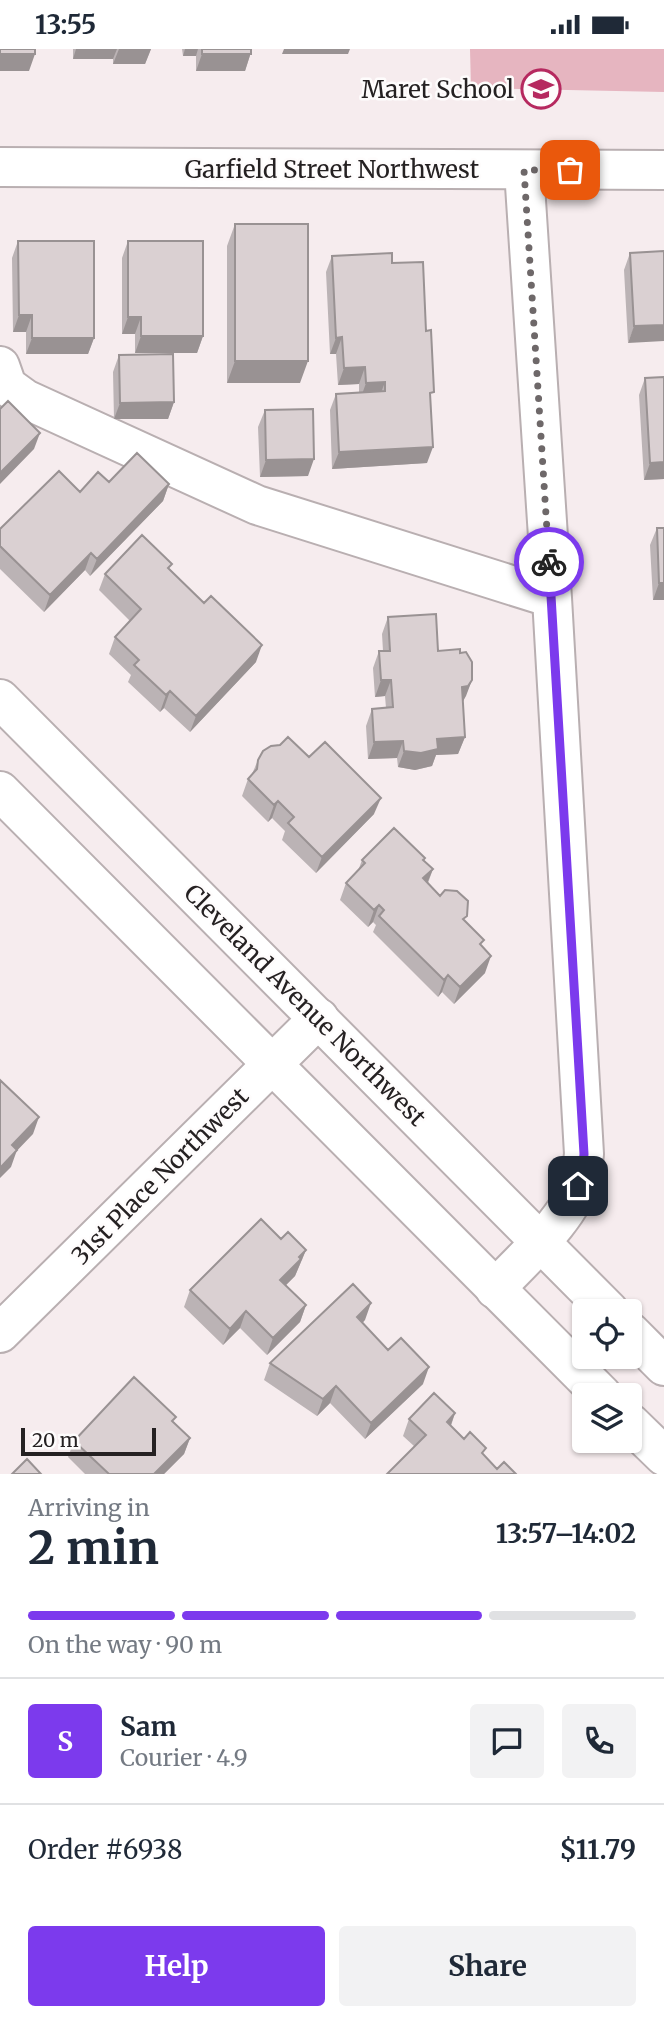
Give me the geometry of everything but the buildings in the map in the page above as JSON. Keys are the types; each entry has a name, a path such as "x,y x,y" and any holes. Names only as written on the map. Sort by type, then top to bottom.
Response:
{"street":[{"name":"Garfield Street Northwest","path":"0,167 664,170"},
{"path":"495,1289 559,1220 572,1201 582,1177 584,1154 524,170"},
{"path":"0,366 7,386 25,399 257,505 552,598"},
{"name":"Cleveland Avenue Northwest","path":"0,699 596,1299"},
{"path":"0,791 590,1383"},
{"name":"31st Place Northwest","path":"0,1333 319,1018"},
{"path":"642,1344 664,1366"},
{"path":"642,1435 664,1456"}],"shaded area":[{"path":"470,49 664,49 664,92 471,88"}],"way so far":[{"path":"549,562 524,170 570,170"}],"place":[{"name":"Maret School","path":"541,89"}],"route":[{"path":"549,562 584,1154 582,1177 578,1186"}]}
